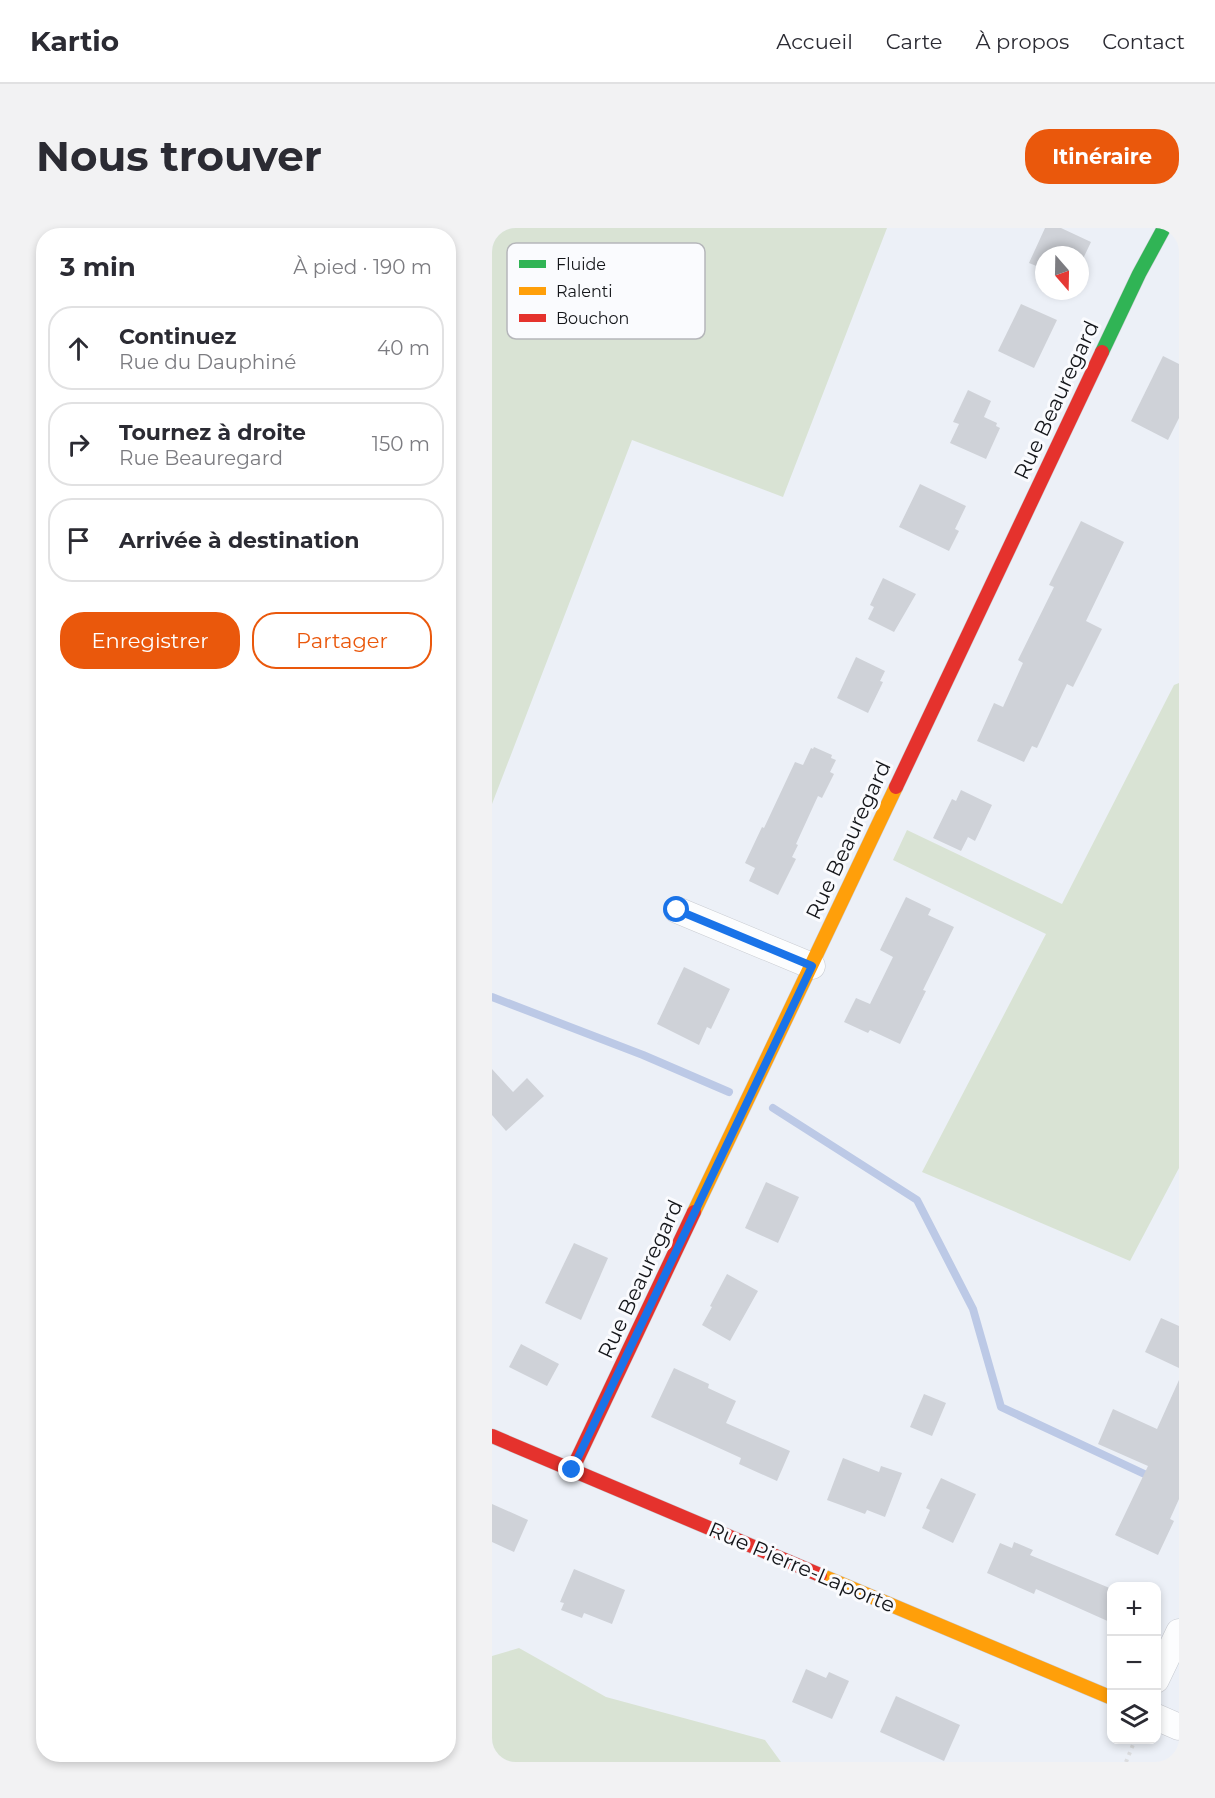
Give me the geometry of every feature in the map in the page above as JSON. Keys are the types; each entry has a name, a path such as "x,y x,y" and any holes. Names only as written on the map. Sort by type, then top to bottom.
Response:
{"street":[{"name":"Rue Beauregard","path":"572,1470 1139,274 1164,228"},
{"path":"677,910 812,966"},
{"name":"Rue Pierre-Laporte","path":"492,1436 1107,1696"},
{"path":"1161,1670 1179,1632"},
{"path":"1161,1719 1179,1727"}],"path":[{"path":"1126,1762 1133,1744"}],"green space":[{"path":"492,228 887,228 783,497 632,440 492,804"},
{"path":"1179,683 1179,1168 1130,1261 922,1172 1046,934 893,860 907,830 1062,904 1174,685"},
{"path":"519,1648 606,1697 765,1740 781,1762 492,1762 492,1656"}],"building":[{"path":"1045,228 1061,228 1091,242 1089,246 1037,246"},
{"path":"1035,250 1035,265 1029,263"},
{"path":"1021,304 1057,320 1034,368 998,351"},
{"path":"1163,356 1179,364 1179,418 1168,440 1131,421"},
{"path":"968,390 991,401 984,417 997,423 996,426 1000,428 986,459 950,443 959,424 953,422"},
{"path":"920,484 966,506 955,529 959,531 949,551 899,527"},
{"path":"1081,521 1124,542 1086,621 1102,629 1073,687 1067,684 1037,748 1032,746 1024,762 977,741 994,703 1003,707 1023,663 1018,660 1054,587 1049,585"},
{"path":"883,578 916,594 894,632 868,619 874,607 870,605"},
{"path":"856,657 885,671 880,681 883,682 868,713 837,698"},
{"path":"814,747 832,755 831,758 836,760 830,772 834,774 822,798 818,796 796,844 798,845 792,857 796,859 778,895 749,881 755,868 745,863 795,762 803,765 811,748"},
{"path":"961,790 992,805 975,841 968,837 961,851 933,838 952,799 956,801"},
{"path":"906,897 931,909 928,915 954,927 900,1044 870,1030 868,1033 844,1022 856,998 870,1004 893,957 880,950"},
{"path":"684,967 730,989 711,1029 707,1027 699,1045 657,1024"},
{"path":"492,1069 513,1092 527,1078 544,1096 506,1131 492,1115"},
{"path":"766,1182 799,1197 778,1243 745,1228"},
{"path":"574,1243 608,1258 581,1320 545,1303"},
{"path":"727,1274 758,1291 730,1341 702,1325"},
{"path":"1161,1318 1179,1326 1179,1368 1145,1352"},
{"path":"521,1344 559,1364 547,1386 509,1367"},
{"path":"674,1368 709,1384 708,1388 736,1401 726,1423 790,1451 777,1481 739,1464 741,1458 651,1417"},
{"path":"1179,1380 1179,1499 1170,1519 1174,1521 1158,1555 1115,1535 1148,1466 1098,1444 1113,1409 1157,1429"},
{"path":"924,1394 946,1403 932,1436 910,1427"},
{"path":"843,1458 879,1472 881,1466 902,1473 885,1517 867,1510 865,1514 827,1500"},
{"path":"941,1478 976,1494 953,1543 922,1528 930,1510 926,1508"},
{"path":"492,1504 528,1520 514,1552 492,1542"},
{"path":"1014,1542 1033,1550 1030,1555 1107,1587 1107,1621 1036,1589 1034,1594 987,1573 1000,1543 1012,1548"},
{"path":"574,1569 625,1590 612,1624 584,1613 582,1618 561,1610 564,1603 560,1602"},
{"path":"806,1669 826,1678 829,1672 849,1681 832,1719 792,1702"},
{"path":"896,1696 960,1725 944,1761 880,1732"}],"waterway":[{"path":"492,997 643,1055 729,1092"},
{"path":"773,1108 917,1200 973,1309 1001,1407 1153,1478"}],"traffic: fast":[{"path":"1102,352 1164,228"}],"traffic: slow":[{"path":"694,1212 896,787"},
{"path":"820,1575 1107,1696"}],"traffic: jam":[{"path":"896,787 1102,352"},
{"path":"572,1470 694,1212"},
{"path":"492,1436 820,1575"}],"route":[{"path":"572,1470 812,966 677,910"}]}
